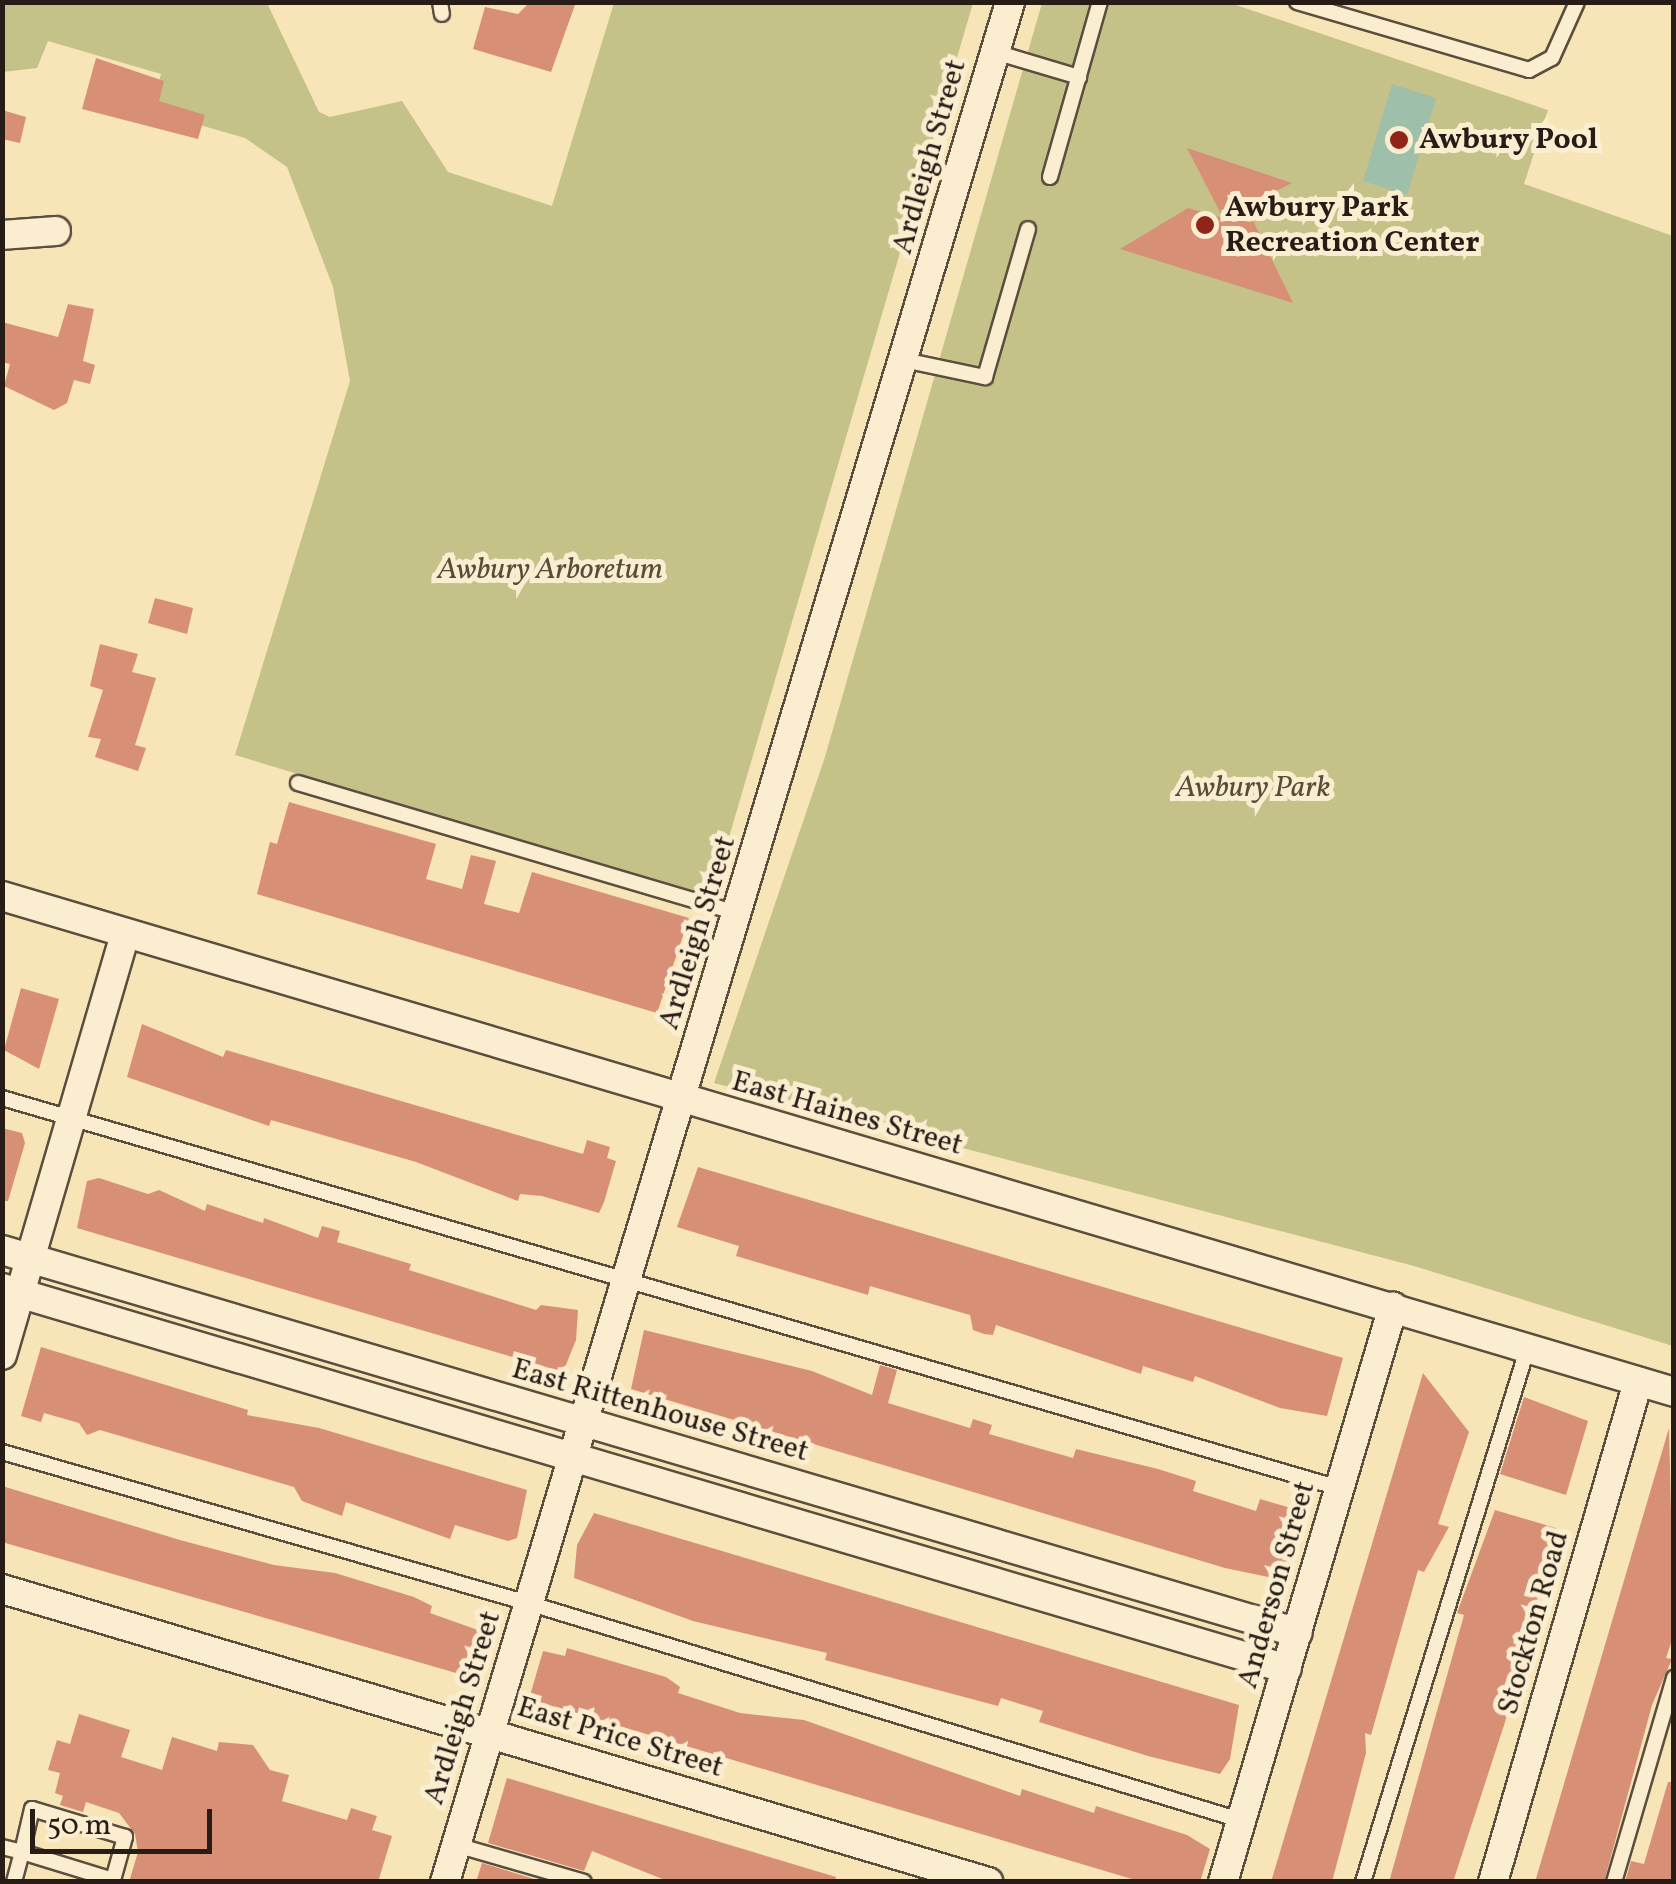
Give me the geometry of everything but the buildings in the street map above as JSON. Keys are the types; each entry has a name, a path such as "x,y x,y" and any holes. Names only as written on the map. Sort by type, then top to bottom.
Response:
{"street":[{"name":"Ardleigh Street","path":"445,1882 679,1099 740,914 1010,2"},
{"path":"2,236 56,232"},
{"name":"East Haines Street","path":"2,896 1674,1392"},
{"path":"2,1355 12,1291 31,1259 124,934"},
{"name":"East Rittenhouse Street","path":"2,1250 1298,1633"},
{"path":"12,1291 1288,1669"},
{"name":"Anderson Street","path":"1224,1882 1393,1307"},
{"name":"Stockton Road","path":"1493,1882 1638,1382"},
{"name":"East Price Street","path":"2,1590 988,1882"}],"lane":[{"path":"1050,177 1100,2"},
{"path":"1296,2 1529,70 1552,58 1577,2"},
{"path":"995,52 1079,77"},
{"path":"904,360 985,377 1028,228"},
{"path":"298,784 740,914"},
{"path":"2,1098 1339,1488"},
{"path":"1363,1882 1527,1350"},
{"path":"2,1452 528,1603 1240,1820"},
{"path":"1614,1882 1674,1678"},
{"path":"2,1847 22,1852 114,1880 125,1837 32,1809 22,1852 14,1882"},
{"path":"456,1845 584,1882"}],"green space":[{"name":"Awbury Arboretum","path":"2,3 267,3 319,112 330,117 402,101 448,172 552,206 614,3 973,3 711,899 235,755 350,381 333,287 287,167 245,138 151,111 161,74 48,41 37,68 3,72"},
{"name":"Awbury Park","path":"1042,3 1230,3 1548,110 1524,184 1673,236 1673,1346 1414,1266 714,1083 824,760"}],"shaded area":[{"name":"Awbury Pool","path":"1392,84 1436,98 1407,195 1363,181"}],"place":[{"name":"Awbury Pool","path":"1399,140"},
{"name":"Awbury Park Recreation Center","path":"1205,225"}]}
